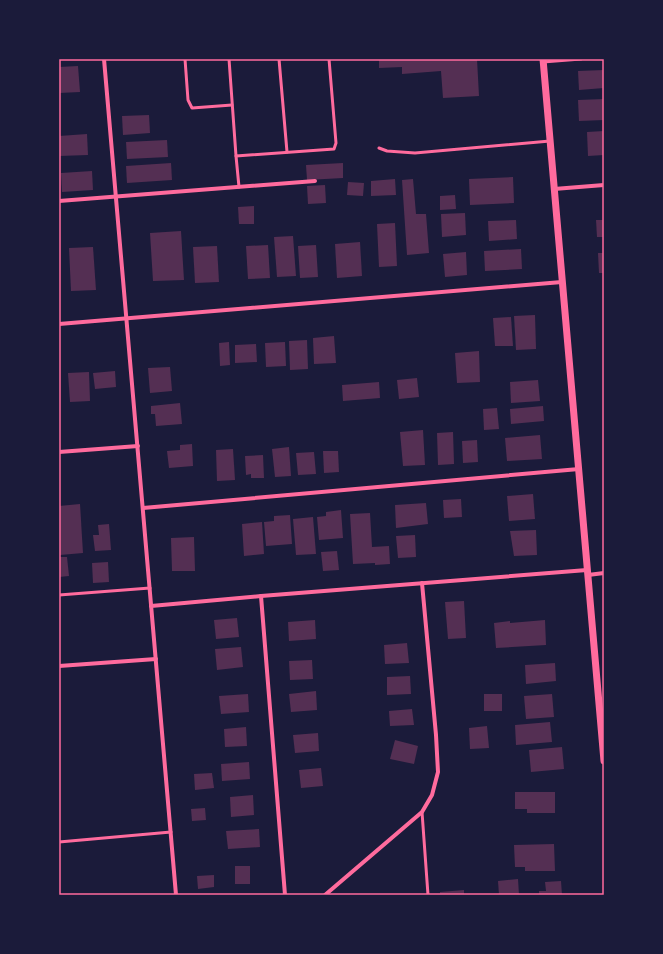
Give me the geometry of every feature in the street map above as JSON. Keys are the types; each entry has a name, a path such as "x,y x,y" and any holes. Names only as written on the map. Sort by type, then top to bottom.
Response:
{"street":[{"path":"104,59 176,895"},
{"path":"543,61 587,572 602,711 604,761"},
{"path":"59,201 316,181"},
{"path":"554,189 604,185"},
{"path":"59,324 562,282"},
{"path":"59,452 138,446"},
{"path":"143,508 579,469"},
{"path":"151,606 422,583 587,572 604,573"},
{"path":"326,895 422,812 432,795 438,772 422,583"},
{"path":"261,596 285,895"},
{"path":"59,666 156,659"}],"lane":[{"path":"185,59 188,100 192,108 232,106"},
{"path":"229,59 239,187"},
{"path":"279,59 287,152"},
{"path":"236,156 334,149 336,143 329,59"},
{"path":"543,61 581,59"},
{"path":"379,148 387,151 415,153 550,141"},
{"path":"59,595 150,588"},
{"path":"422,812 428,895"},
{"path":"59,842 171,832"}],"building":[{"path":"379,59 477,59 479,96 443,98 441,71 402,74 402,67 379,68"},
{"path":"78,66 80,92 59,93 59,67"},
{"path":"604,70 604,88 579,90 578,71"},
{"path":"604,99 604,120 579,121 578,100"},
{"path":"149,115 150,133 123,135 122,116"},
{"path":"604,131 604,155 588,156 587,132"},
{"path":"87,134 88,155 59,156 59,136"},
{"path":"167,140 168,157 127,159 126,142"},
{"path":"171,163 172,180 127,183 126,166"},
{"path":"343,163 343,178 307,180 306,165"},
{"path":"92,171 93,190 62,192 61,173"},
{"path":"513,177 514,203 470,205 469,179"},
{"path":"395,179 396,195 371,196 371,181"},
{"path":"413,179 416,214 426,214 429,253 407,255 402,180"},
{"path":"348,182 364,183 363,196 347,195"},
{"path":"325,185 326,203 308,204 307,186"},
{"path":"455,195 456,209 440,210 440,196"},
{"path":"254,206 254,224 239,224 238,207"},
{"path":"465,213 466,235 442,237 441,214"},
{"path":"516,220 517,239 489,241 488,221"},
{"path":"596,220 604,220 604,237 597,237"},
{"path":"395,223 397,266 379,267 377,224"},
{"path":"181,231 184,280 153,281 150,233"},
{"path":"293,236 296,276 277,277 274,237"},
{"path":"360,242 362,276 337,278 335,244"},
{"path":"268,245 270,278 248,279 246,246"},
{"path":"316,245 318,277 300,278 298,246"},
{"path":"217,246 219,282 195,283 193,247"},
{"path":"93,247 96,290 71,291 69,248"},
{"path":"521,249 522,269 485,271 484,251"},
{"path":"466,252 467,275 445,277 443,254"},
{"path":"598,253 604,253 604,273 599,273"},
{"path":"535,315 536,349 516,350 514,316"},
{"path":"511,317 513,346 495,346 493,318"},
{"path":"334,336 336,363 314,364 313,338"},
{"path":"307,340 308,369 290,370 289,341"},
{"path":"229,342 230,365 220,366 219,343"},
{"path":"285,342 286,366 266,367 265,343"},
{"path":"256,344 257,362 235,363 235,345"},
{"path":"479,351 480,382 457,383 455,353"},
{"path":"170,367 172,391 150,393 148,368"},
{"path":"115,371 116,387 95,389 93,373"},
{"path":"89,372 90,401 70,402 68,373"},
{"path":"417,378 419,397 399,399 397,380"},
{"path":"538,380 540,401 511,403 510,382"},
{"path":"379,382 380,398 343,401 342,385"},
{"path":"180,403 182,424 156,426 155,414 151,414 151,406"},
{"path":"543,406 544,421 511,424 510,409"},
{"path":"497,408 499,429 484,430 483,409"},
{"path":"423,430 425,465 403,466 400,432"},
{"path":"453,432 454,464 438,465 437,433"},
{"path":"540,435 542,459 507,461 505,438"},
{"path":"477,440 478,462 463,463 462,441"},
{"path":"192,444 193,466 169,468 167,451 180,450 180,445"},
{"path":"289,447 291,476 275,477 272,449"},
{"path":"233,449 235,480 217,481 216,450"},
{"path":"323,451 338,451 339,472 324,473"},
{"path":"314,452 316,474 298,475 296,453"},
{"path":"263,455 264,478 251,478 251,474 246,475 245,456"},
{"path":"533,494 535,519 509,521 507,496"},
{"path":"461,499 462,517 444,518 443,500"},
{"path":"426,503 428,524 396,528 395,505"},
{"path":"80,504 83,553 60,555 59,506"},
{"path":"341,510 343,538 319,540 317,517 326,516 326,512"},
{"path":"370,513 372,547 389,546 390,564 353,564 350,514"},
{"path":"290,515 292,544 266,546 264,522 274,521 274,516"},
{"path":"313,517 316,554 296,555 293,519"},
{"path":"262,522 264,554 244,556 242,524"},
{"path":"109,524 111,550 95,551 93,535 99,535 98,525"},
{"path":"536,530 537,555 514,556 510,531"},
{"path":"415,535 416,557 398,558 396,536"},
{"path":"194,537 195,571 172,571 171,538"},
{"path":"337,551 339,570 323,571 321,552"},
{"path":"59,557 67,557 69,576 59,577"},
{"path":"108,562 109,582 93,583 92,563"},
{"path":"464,601 466,638 448,639 445,602"},
{"path":"237,618 239,637 216,639 214,620"},
{"path":"315,620 316,639 289,641 288,622"},
{"path":"545,620 546,645 496,648 494,623"},
{"path":"407,643 409,663 385,664 384,645"},
{"path":"241,647 243,667 217,670 215,649"},
{"path":"312,660 313,679 290,680 289,661"},
{"path":"555,663 556,681 526,684 525,665"},
{"path":"410,676 411,694 387,695 387,677"},
{"path":"316,691 317,710 291,712 289,694"},
{"path":"248,694 249,712 221,714 219,696"},
{"path":"484,694 502,694 502,711 484,711"},
{"path":"552,694 554,717 526,719 524,696"},
{"path":"412,709 414,725 390,726 389,711"},
{"path":"550,722 552,742 516,745 515,725"},
{"path":"487,726 489,748 470,749 469,728"},
{"path":"246,727 247,746 225,747 224,729"},
{"path":"318,733 319,751 295,753 293,735"},
{"path":"395,740 418,746 414,764 390,759"},
{"path":"562,747 564,769 531,772 529,750"},
{"path":"249,762 250,779 222,781 221,764"},
{"path":"321,768 323,786 301,788 299,770"},
{"path":"212,773 214,788 195,790 194,774"},
{"path":"515,792 555,792 555,813 527,813 527,809 515,809"},
{"path":"253,795 254,815 231,817 230,797"},
{"path":"205,808 206,820 192,821 191,809"},
{"path":"259,829 260,847 228,849 226,831"},
{"path":"554,844 555,871 525,871 525,867 515,867 514,845"},
{"path":"235,866 250,866 250,884 235,884"},
{"path":"214,875 214,887 198,889 197,876"},
{"path":"518,879 519,895 499,895 498,881"},
{"path":"561,881 562,895 539,895 539,891 546,891 545,882"},
{"path":"464,890 464,895 440,895 440,892"}]}
